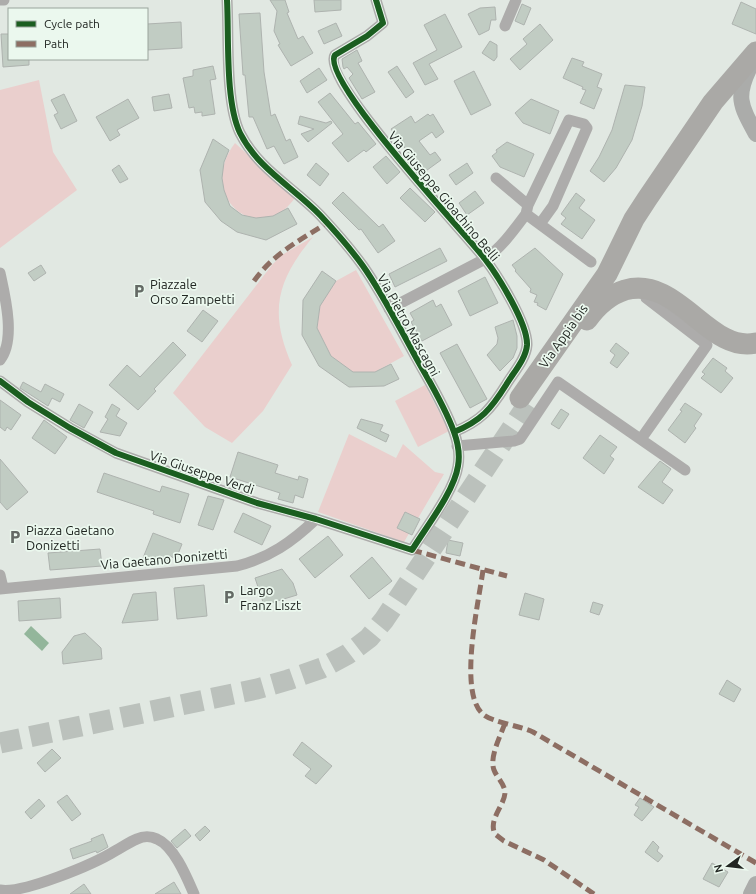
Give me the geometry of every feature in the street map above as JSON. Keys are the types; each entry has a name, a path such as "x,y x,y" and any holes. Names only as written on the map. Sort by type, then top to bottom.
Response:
{"highway":[{"name":"Via Appia bis","path":"756,53 713,102 634,220 599,268 524,401 596,308 612,296 623,291 641,287 648,288 674,301 727,340 740,345 756,343"}],"street":[{"name":"Via Pietro Mascagni","path":"227,0 232,101 236,122 242,138 260,162 318,213 363,266 389,309 428,380 454,432 457,446 458,466 452,486 412,550"},
{"name":"Via Giuseppe Gioachino Belli","path":"376,0 383,23 361,40 335,55 333,59 334,67 344,86 364,115 430,196 485,259 504,289 526,335 526,348 523,358 491,408 480,419 454,432"},
{"path":"505,26 516,0"},
{"path":"756,53 741,88 743,105 756,134"},
{"path":"389,309 485,259 495,251 509,237 527,210 569,120 584,124 587,128 553,206 540,224"},
{"path":"496,178 540,224 599,268"},
{"path":"0,273 8,328 6,348 0,360"},
{"path":"641,439 707,345 646,298"},
{"name":"Via Giuseppe Verdi","path":"0,381 40,410 116,453 257,503 316,519 412,550"},
{"path":"457,446 514,441 520,439 558,382 685,470"},
{"name":"Via Gaetano Donizetti","path":"2,588 237,566 258,560 278,551 299,536 316,519"},
{"path":"0,575 2,588"},
{"path":"0,890 17,889 61,875 115,852 137,839 150,836 161,841 172,854 181,866 194,894"},
{"path":"751,894 756,884"}],"shaded area":[{"path":"39,80 53,152 77,190 0,248 0,90"},
{"path":"235,143 295,198 280,212 264,218 249,217 236,210 227,197 222,181 225,163"},
{"path":"313,237 291,268 284,283 280,298 280,329 292,365 263,411 232,443 205,427 173,393 272,265 282,255"},
{"path":"356,270 404,356 375,372 353,372 331,356 317,328 320,306 336,281"},
{"path":"425,385 449,431 418,447 395,401"},
{"path":"349,434 396,458 403,444 435,472 444,474 404,542 318,512"},
{"path":"31,626 49,643 42,651 24,634"}],"building":[{"path":"270,0 285,0 289,12 287,13 298,39 303,36 313,53 291,66 278,45 280,44 274,31 277,11"},
{"path":"314,0 341,0 341,10 315,12"},
{"path":"741,2 756,9 756,34 732,24"},
{"path":"522,4 531,8 524,25 515,21"},
{"path":"495,7 496,20 491,20 489,30 479,35 468,14 480,8"},
{"path":"260,13 264,72 271,116 275,114 286,141 290,139 298,157 284,164 274,146 267,149 253,117 249,117 245,75 243,75 239,14"},
{"path":"445,14 462,47 429,64 438,79 425,85 413,63 437,50 424,25"},
{"path":"181,22 182,48 148,50 148,24"},
{"path":"336,23 342,36 324,44 318,31"},
{"path":"540,24 553,40 520,70 510,59 527,44 523,39"},
{"path":"1,34 8,34 8,60 29,60 29,65 3,67"},
{"path":"490,41 497,45 497,57 494,61 482,53"},
{"path":"357,50 362,61 358,63 375,92 362,99 349,78 353,74 347,67 344,69 342,59"},
{"path":"572,58 584,62 582,66 602,74 597,87 602,89 594,109 580,103 586,90 582,89 583,87 563,78"},
{"path":"213,66 216,79 210,80 215,114 202,116 202,112 195,113 194,107 189,108 183,78 193,76 193,70"},
{"path":"397,66 414,92 406,98 388,72"},
{"path":"319,68 327,80 307,93 300,81"},
{"path":"474,71 491,105 471,115 454,81"},
{"path":"625,85 645,87 642,106 632,140 616,168 604,182 590,171 599,157 612,130"},
{"path":"330,93 355,124 358,122 376,144 366,152 364,150 348,162 332,143 343,134 318,102"},
{"path":"64,94 77,121 61,129 54,115 58,113 51,100"},
{"path":"169,94 172,108 154,111 152,97"},
{"path":"128,99 139,118 117,130 120,135 110,141 96,117"},
{"path":"531,99 559,111 550,134 523,123 515,113"},
{"path":"428,114 430,116 433,114 444,132 436,138 432,132 419,141 430,155 435,152 441,160 423,173 391,129 411,116 415,123"},
{"path":"300,116 326,123 331,121 332,123 308,142 301,134 314,129 298,124"},
{"path":"213,139 229,150 224,162 222,178 224,190 230,206 242,215 256,218 273,216 288,208 297,224 266,240 237,232 221,221 205,202 200,170"},
{"path":"507,142 534,154 524,177 500,167 492,156 497,152 496,150"},
{"path":"386,156 400,172 387,184 373,167"},
{"path":"316,163 329,174 320,186 307,175"},
{"path":"467,163 473,173 456,185 449,175"},
{"path":"119,165 128,179 120,183 112,170"},
{"path":"410,188 435,212 425,222 400,198"},
{"path":"475,191 484,203 467,215 459,203"},
{"path":"343,192 379,227 383,224 395,241 378,253 361,229 359,230 332,203"},
{"path":"576,193 585,200 579,208 595,220 582,239 561,224 566,218 561,214"},
{"path":"440,248 447,261 395,287 389,274"},
{"path":"535,248 563,274 546,310 537,305 538,303 534,302 537,295 530,292 531,289 515,271 516,270 512,265"},
{"path":"41,265 46,273 34,281 28,273"},
{"path":"322,271 336,281 320,306 317,328 331,356 353,372 375,372 391,364 399,379 384,386 349,387 319,366 302,335 303,300"},
{"path":"485,277 498,303 470,316 458,291"},
{"path":"433,300 436,307 441,304 452,325 422,341 411,322 414,320 410,313"},
{"path":"203,310 218,321 202,342 187,331"},
{"path":"513,320 517,336 517,348 513,358 500,371 487,355 497,344 498,338 495,327"},
{"path":"173,342 186,355 154,389 156,391 138,410 109,385 127,365 140,377"},
{"path":"616,343 629,353 617,368 610,363 615,355 610,351"},
{"path":"457,344 487,399 470,408 440,353"},
{"path":"713,358 727,368 725,371 733,378 721,393 701,378 705,374 702,372"},
{"path":"23,382 41,392 45,384 64,394 60,402 52,398 48,406 20,388"},
{"path":"0,400 21,415 11,430 7,427 5,431 0,427"},
{"path":"685,403 702,414 694,426 696,428 685,443 668,430 682,411 680,410"},
{"path":"79,404 93,412 84,428 70,420"},
{"path":"112,404 120,409 116,416 127,423 120,436 100,432 108,419 105,417"},
{"path":"561,409 569,414 559,429 551,424"},
{"path":"361,419 383,425 380,431 389,435 386,442 357,428"},
{"path":"44,420 67,437 55,454 32,438"},
{"path":"600,435 617,447 610,456 614,459 604,474 583,458"},
{"path":"238,452 278,465 275,473 298,480 299,476 308,479 303,498 295,495 293,503 278,499 280,493 230,477"},
{"path":"0,459 28,492 7,510 0,502"},
{"path":"660,461 671,469 662,482 673,490 663,504 638,487"},
{"path":"104,473 160,492 162,486 189,494 180,523 153,514 154,511 97,492"},
{"path":"208,496 224,500 213,530 198,525"},
{"path":"405,512 420,519 412,535 397,528"},
{"path":"243,513 271,526 262,545 234,532"},
{"path":"153,533 182,544 176,559 170,556 167,562 155,558 154,562 143,558"},
{"path":"328,536 343,555 315,578 299,559"},
{"path":"448,540 463,543 460,556 446,553"},
{"path":"100,549 102,566 50,570 48,553"},
{"path":"372,557 392,581 369,599 350,576"},
{"path":"282,569 293,583 297,595 264,605 255,578"},
{"path":"204,585 207,616 177,619 174,588"},
{"path":"156,592 158,620 122,623 133,594"},
{"path":"525,593 544,599 539,620 519,615"},
{"path":"60,598 61,618 19,621 18,601"},
{"path":"593,602 603,605 599,615 590,612"},
{"path":"85,633 101,648 102,659 63,664 62,652 74,636"},
{"path":"727,680 741,689 734,702 719,694"},
{"path":"302,742 332,766 316,784 305,776 311,769 293,755"},
{"path":"52,749 61,758 45,772 37,763"},
{"path":"67,795 81,814 72,821 57,802"},
{"path":"640,798 654,807 642,821 634,815 639,807 635,805"},
{"path":"39,799 45,806 31,819 25,812"},
{"path":"205,826 210,831 200,841 195,835"},
{"path":"185,829 191,836 177,848 171,841"},
{"path":"103,834 108,847 97,853 96,851 73,859 70,849 92,841 91,839"},
{"path":"653,841 659,847 657,851 663,856 658,862 645,852"},
{"path":"712,863 728,872 719,887 703,879"},
{"path":"174,882 181,894 155,894"},
{"path":"84,884 91,894 70,894"}],"tunnel":[{"path":"0,743 257,689 322,668 348,654 369,638 384,620 528,404"}],"marked path":[{"path":"254,281 279,255 327,223"},
{"path":"412,550 507,576"},
{"path":"483,570 474,624 471,669 472,688 476,704 484,715 494,720 533,732 756,863"},
{"path":"505,723 496,746 493,759 495,773 505,790 504,798 493,824 495,834 504,841 544,860 594,894"}],"cycle path":[{"path":"0,381 28,402 70,428 116,453 257,503 316,519 412,550 439,509 451,487 459,462 458,445 450,422 435,391 389,308 363,266 320,215 256,157 247,146 240,133 235,120 230,87 227,0"},
{"path":"376,0 383,23 367,36 335,55 336,69 349,93 370,123 396,156 491,267 518,313 526,336 526,350 519,366 490,408 478,419 454,432"}],"place":[{"name":"Piazzale Orso Zampetti","path":"139,291"},
{"name":"Piazza Gaetano Donizetti","path":"15,537"},
{"name":"Largo Franz Liszt","path":"229,597"}]}
